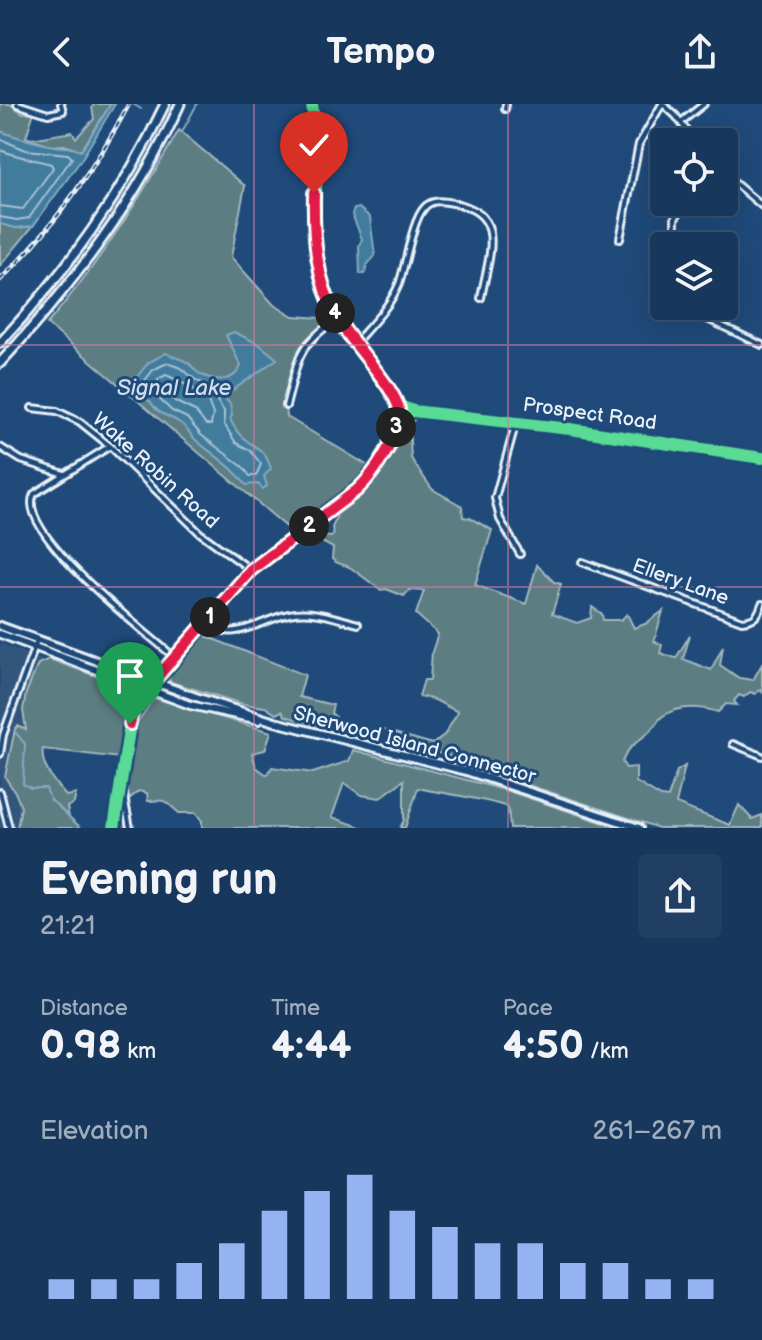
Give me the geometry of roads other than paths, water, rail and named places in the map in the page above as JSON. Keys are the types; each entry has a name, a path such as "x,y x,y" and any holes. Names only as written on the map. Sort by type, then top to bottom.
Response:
{"highway":[{"path":"1,341 50,287 92,233 135,164 165,104"},
{"path":"0,363 71,284 110,231 144,175 180,104"}],"main road":[{"path":"148,689 251,570 363,484 386,453 398,419 399,406 337,319 323,284 315,245 317,147 312,104"},
{"name":"Sherwood Island Connector","path":"0,626 36,644 148,689 216,712 275,722"},
{"name":"Sherwood Island Connector","path":"0,634 275,722 474,773 639,828"}],"street":[{"path":"17,104 48,114 63,111 61,104"},
{"path":"620,239 639,144 662,104 685,128"},
{"path":"681,122 704,104"},
{"path":"738,186 762,206"},
{"path":"354,344 390,301 400,281 421,211 431,202 451,202 472,207 481,212 487,222 490,247 481,298"},
{"path":"675,225 676,216"},
{"path":"286,406 305,345 337,319"},
{"path":"709,320 762,345"},
{"name":"Prospect Road","path":"399,406 413,411 516,422 762,458"},
{"name":"Wake Robin Road","path":"32,408 57,411 80,422 110,446 200,533 251,570"},
{"path":"398,419 413,411"},
{"path":"516,422 495,498 500,519 520,554"},
{"path":"110,446 34,494 31,503 34,518 59,554 79,574 174,657"},
{"path":"0,447 21,460 65,475"},
{"name":"Ellery Lane","path":"582,562 742,621 758,615 762,604"},
{"path":"205,623 217,631 232,633 289,614 302,613 358,624"},
{"path":"0,754 6,727 36,644"},
{"path":"121,784 129,827 115,826 121,784 133,710 148,689"},
{"path":"733,744 762,756"},
{"path":"0,792 9,828"}],"water":[{"path":"111,104 115,104 81,160 33,226 16,228 0,224 0,131 81,151"},
{"path":"359,208 370,217 375,256 367,265 365,274 360,274 359,246 362,239 352,214 354,209"},
{"name":"Signal Lake","path":"234,332 259,344 277,359 226,395 225,399 230,404 230,419 241,436 263,452 269,462 271,469 264,476 267,486 263,489 258,484 246,485 182,425 160,413 150,401 133,397 136,392 133,382 148,363 166,353 187,362 206,377 224,379 234,376 241,366 226,335"}],"waterway":[{"path":"133,104 141,109"},
{"path":"182,132 197,104"},
{"path":"16,733 25,744 23,784 31,788 46,788 50,799 81,828"}],"railway":[{"path":"0,280 71,197 129,104"}]}
